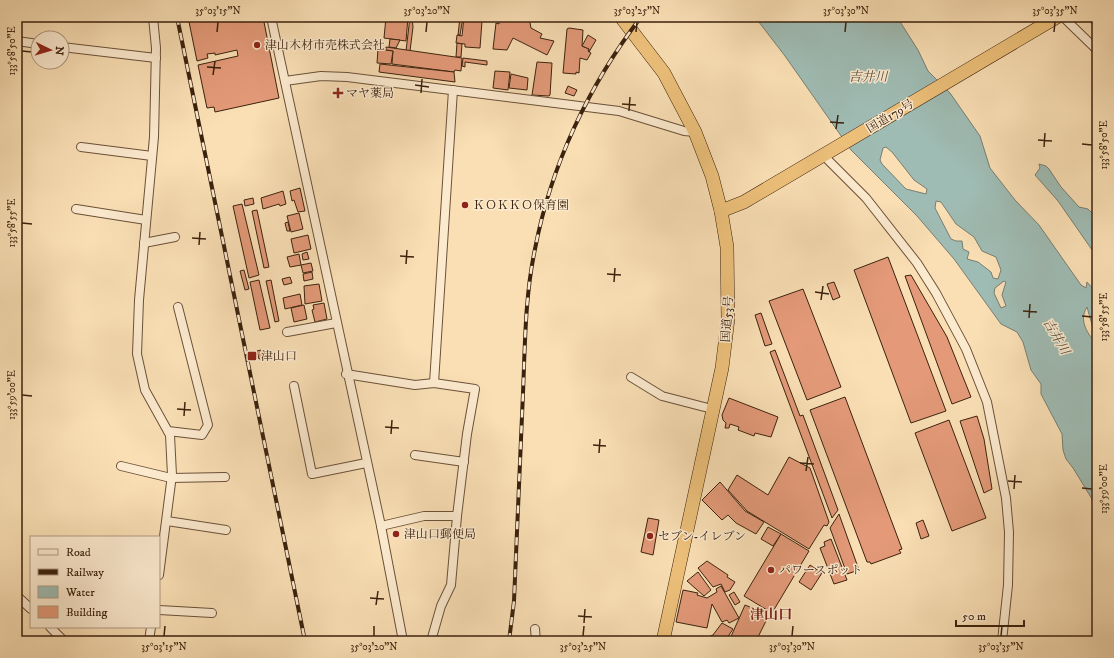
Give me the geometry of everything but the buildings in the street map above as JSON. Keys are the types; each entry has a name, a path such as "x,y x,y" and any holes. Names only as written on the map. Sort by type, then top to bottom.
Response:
{"highway":[{"name":"国道53号","path":"622,17 664,73 695,132 712,176 721,211 727,247 728,319 722,368 663,641"},
{"name":"国道179号","path":"721,211 744,202 824,156 1057,17"}],"street":[{"path":"153,17 156,58 152,156 144,243 137,354 145,390 170,435 171,478 160,569"},
{"path":"271,17 346,374 380,526 403,641"},
{"path":"1063,17 1097,50"},
{"path":"17,41 30,43"},
{"path":"70,47 156,58"},
{"path":"285,81 321,76 347,77 453,90 619,112 684,131 695,132"},
{"path":"434,383 453,90"},
{"path":"81,147 152,156"},
{"path":"824,156 866,198 896,234 917,263 936,293 966,349 987,402 1001,469 1009,532 1008,585 1002,641"},
{"path":"76,209 146,220"},
{"path":"144,243 175,237"},
{"path":"168,431 202,435 208,425 178,307"},
{"path":"287,332 336,323"},
{"path":"346,374 415,385 434,383 475,389 457,516 451,585 441,606 431,641"},
{"path":"631,377 662,396 712,409"},
{"path":"294,386 312,474 366,463"},
{"path":"415,455 464,462"},
{"path":"121,466 171,478 225,477"},
{"path":"380,526 424,516 457,516"},
{"path":"167,521 226,530"},
{"path":"17,596 30,608"},
{"path":"160,610 212,613"},
{"path":"150,641 152,628"},
{"path":"56,630 64,641"},
{"path":"534,630 536,641"}],"water":[{"name":"吉井川","path":"755,17 897,17 918,50 928,71 950,93 980,136 990,168 1015,200 1039,225 1081,285 1086,288 1087,282 1096,292 1097,333 1093,328 1087,307 1084,312 1084,322 1090,336 1097,345 1097,528 1092,499 1066,459 1063,450 1062,434 1041,394 1041,384 1031,370 1023,342 1017,332 1001,324 954,259 917,216 851,150 785,56","holes":["886,147 892,152 914,180 927,189 926,194 906,189 882,164 880,160 883,148","936,201 941,202 956,224 974,237 982,251 996,257 1001,270 998,279 993,278 991,272 978,262 967,259 969,252 963,249 962,241 951,239 935,208","1004,281 1006,282 1002,295 1006,306 1001,308 994,293 995,288"]},
{"path":"1039,164 1046,166 1049,169 1061,187 1079,207 1088,209 1097,218 1097,257 1058,201 1035,175 1040,168"}],"railway":[{"path":"177,17 305,641"},
{"path":"509,641 514,601 526,321 529,285 535,249 551,187 574,127 605,70 641,17"}],"place":[{"name":"津山木材市売株式会社","path":"257,45"},
{"name":"マヤ薬局","path":"338,93"},
{"name":"ＫＯＫＫＯ保育園","path":"465,205"},
{"name":"津山口","path":"252,356"},
{"name":"津山口郵便局","path":"396,534"},
{"name":"セブン-イレブン","path":"650,536"},
{"name":"パワースポット","path":"771,570"}],"district":[{"name":"津山口","path":"771,614"}]}
